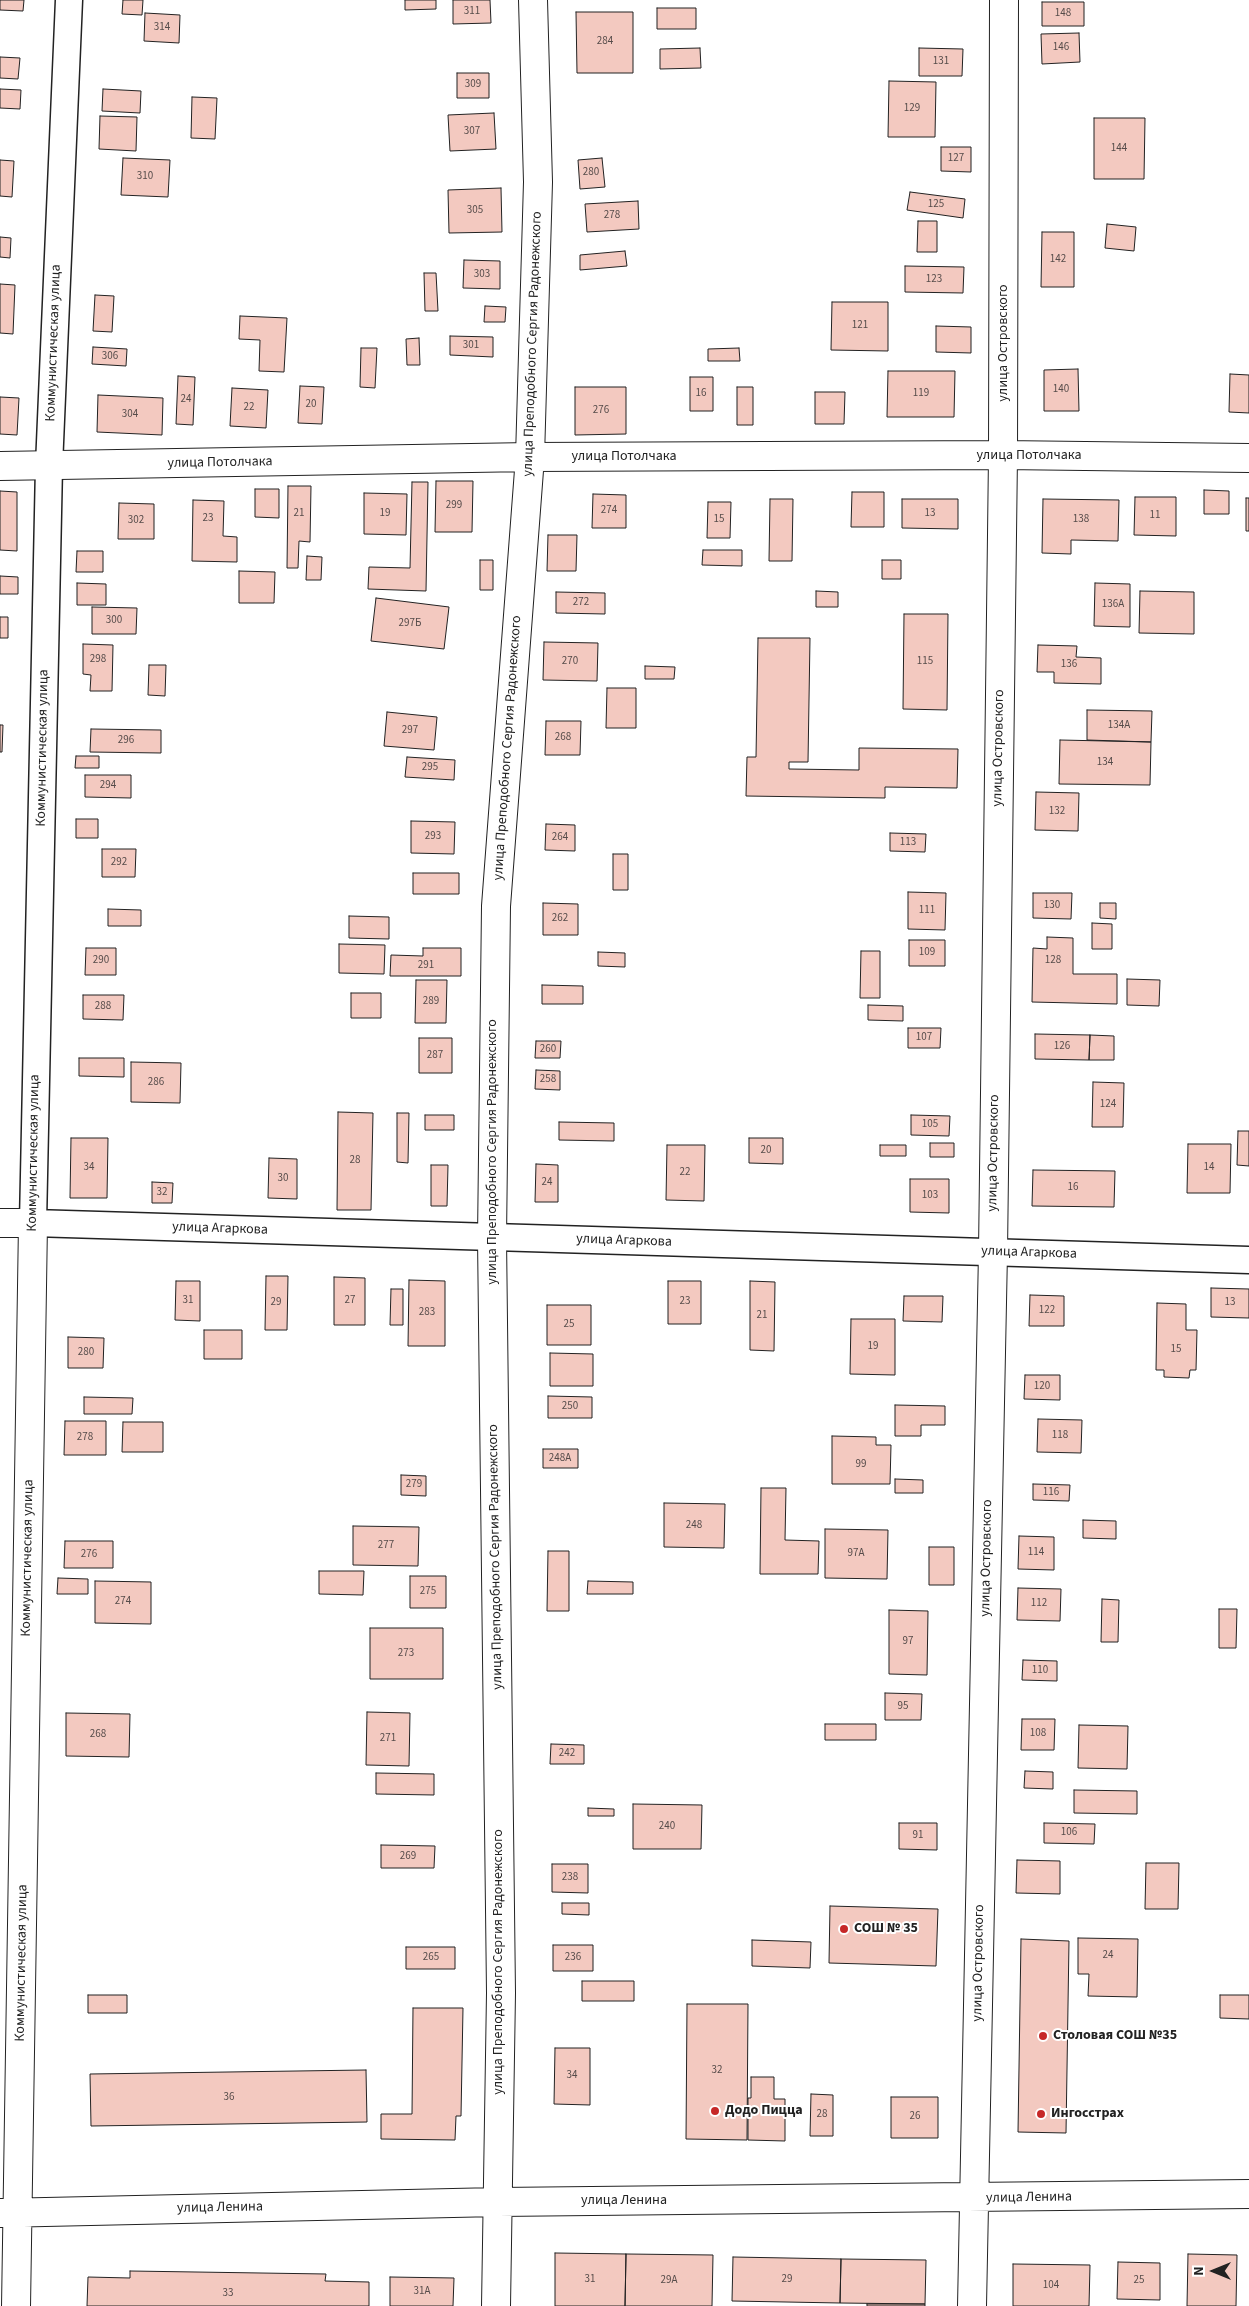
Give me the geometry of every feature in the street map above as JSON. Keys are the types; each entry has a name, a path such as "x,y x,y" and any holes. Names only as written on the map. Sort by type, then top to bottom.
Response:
{"street":[{"name":"Коммунистическая улица","path":"16,2306 9,2212 49,466 69,0"},
{"name":"улица Преподобного Сергия Радонежского","path":"496,2306 501,1993 492,1238 496,906 530,457 538,182 533,0"},
{"name":"улица Островского","path":"972,2306 993,1252 1003,455 1004,0"},
{"name":"улица Потолчака","path":"0,466 530,457 1003,455 1249,458"},
{"name":"улица Агаркова","path":"0,1223 1249,1260"},
{"name":"улица Ленина","path":"9,2212 498,2202 974,2199 1249,2194"}],"building":[{"path":"0,0 24,0 23,11 0,10"},
{"path":"123,0 143,0 142,15 122,14"},
{"path":"405,0 436,0 436,9 405,10"},
{"path":"453,0 490,0 491,23 453,24"},
{"path":"1042,2 1084,2 1084,26 1042,26"},
{"path":"657,8 696,8 696,29 657,29"},
{"path":"576,12 633,12 633,73 577,73"},
{"path":"145,13 180,15 179,43 144,41"},
{"path":"1079,33 1080,62 1042,64 1041,34"},
{"path":"700,48 701,68 660,69 660,49"},
{"path":"919,48 963,49 962,76 919,76"},
{"path":"0,57 20,58 18,79 0,78"},
{"path":"457,73 489,73 489,98 457,98"},
{"path":"889,81 936,82 935,137 888,137"},
{"path":"0,89 21,90 20,109 0,108"},
{"path":"103,89 141,91 140,113 102,111"},
{"path":"192,97 217,98 215,139 191,138"},
{"path":"494,113 496,149 450,151 448,115"},
{"path":"100,116 137,117 136,151 99,149"},
{"path":"1094,118 1145,118 1144,179 1094,179"},
{"path":"941,147 971,147 971,172 941,171"},
{"path":"123,158 170,160 168,197 121,195"},
{"path":"602,158 605,187 580,189 578,160"},
{"path":"0,160 14,161 12,197 0,196"},
{"path":"501,188 502,232 449,233 448,190"},
{"path":"910,192 965,199 963,218 907,210"},
{"path":"638,201 639,229 587,232 585,204"},
{"path":"918,221 937,221 937,252 917,252"},
{"path":"1107,224 1136,227 1134,251 1105,248"},
{"path":"1042,232 1074,232 1074,287 1041,287"},
{"path":"0,237 11,238 10,258 0,257"},
{"path":"625,251 627,266 580,270 580,255"},
{"path":"464,260 500,261 500,289 463,288"},
{"path":"905,266 964,267 963,293 905,292"},
{"path":"424,273 436,273 438,311 425,311"},
{"path":"0,284 15,285 13,334 0,333"},
{"path":"95,295 114,296 112,332 93,331"},
{"path":"832,302 888,302 888,351 831,350"},
{"path":"485,306 506,307 505,322 484,322"},
{"path":"240,316 287,318 284,372 259,371 260,340 239,339"},
{"path":"936,326 971,327 971,353 936,352"},
{"path":"450,336 493,337 493,357 450,355"},
{"path":"419,338 420,365 407,365 406,339"},
{"path":"93,347 127,349 126,366 92,364"},
{"path":"361,348 377,348 375,388 360,387"},
{"path":"739,348 740,361 708,361 708,349"},
{"path":"1078,369 1079,411 1044,411 1044,370"},
{"path":"888,371 955,371 954,417 887,417"},
{"path":"1230,374 1249,375 1249,413 1229,412"},
{"path":"178,376 195,377 193,425 176,424"},
{"path":"690,377 713,377 713,411 690,411"},
{"path":"300,386 324,387 322,424 298,423"},
{"path":"575,387 626,387 626,434 575,435"},
{"path":"737,387 753,387 753,425 737,425"},
{"path":"232,388 268,390 266,428 230,426"},
{"path":"815,392 845,392 844,424 815,424"},
{"path":"98,395 163,398 162,435 97,432"},
{"path":"0,397 19,398 17,435 0,434"},
{"path":"436,481 473,481 472,532 435,532"},
{"path":"412,482 428,482 426,591 368,589 369,567 410,568"},
{"path":"288,486 311,486 310,542 299,541 298,568 287,568"},
{"path":"255,489 279,489 279,518 255,517"},
{"path":"1204,490 1229,491 1229,514 1204,514"},
{"path":"0,491 17,492 17,551 0,550"},
{"path":"852,492 884,492 884,527 851,527"},
{"path":"364,493 407,494 406,535 364,534"},
{"path":"593,494 626,495 626,528 592,528"},
{"path":"1135,497 1176,497 1176,536 1134,535"},
{"path":"1246,498 1249,498 1249,531 1246,531"},
{"path":"770,499 793,499 792,561 769,561"},
{"path":"902,499 958,499 958,529 902,528"},
{"path":"1043,499 1119,500 1118,541 1071,540 1071,554 1042,553"},
{"path":"193,500 224,501 223,536 237,537 237,562 192,561"},
{"path":"708,502 731,502 730,538 707,538"},
{"path":"119,503 154,504 154,539 118,539"},
{"path":"548,535 577,535 576,571 547,571"},
{"path":"703,550 742,550 742,566 702,565"},
{"path":"77,551 103,551 103,572 76,572"},
{"path":"307,556 322,557 321,580 306,580"},
{"path":"480,560 493,560 493,590 480,590"},
{"path":"882,560 901,560 901,579 882,579"},
{"path":"239,571 275,572 274,603 239,603"},
{"path":"0,576 18,577 18,594 0,594"},
{"path":"77,583 106,584 106,605 77,605"},
{"path":"1095,583 1130,584 1130,627 1094,626"},
{"path":"816,591 838,592 838,607 816,607"},
{"path":"1140,591 1194,592 1194,634 1139,633"},
{"path":"556,592 605,593 605,614 556,613"},
{"path":"376,598 449,607 444,649 371,641"},
{"path":"92,607 137,608 136,634 92,634"},
{"path":"904,614 948,614 947,710 903,709"},
{"path":"0,617 8,617 8,638 0,638"},
{"path":"758,638 810,638 808,762 789,762 789,769 859,770 859,748 958,749 957,788 885,787 885,798 746,796 747,757 756,757"},
{"path":"544,642 598,643 597,681 543,680"},
{"path":"83,644 113,645 112,691 90,691 91,675 83,674"},
{"path":"1038,645 1077,646 1076,657 1101,658 1101,684 1054,683 1054,672 1037,672"},
{"path":"149,665 166,665 165,696 148,695"},
{"path":"645,666 675,667 674,679 645,679"},
{"path":"607,688 636,688 636,728 606,728"},
{"path":"1087,710 1152,711 1151,742 1087,740"},
{"path":"387,712 437,717 434,750 384,746"},
{"path":"546,721 581,721 580,755 545,755"},
{"path":"0,725 3,725 2,752 0,752"},
{"path":"91,729 161,730 161,753 90,752"},
{"path":"1060,740 1151,742 1150,785 1059,784"},
{"path":"76,756 99,756 99,768 75,768"},
{"path":"407,757 455,760 454,780 405,777"},
{"path":"85,775 131,775 131,798 85,797"},
{"path":"1036,792 1079,793 1078,831 1035,830"},
{"path":"76,819 98,819 98,838 76,838"},
{"path":"411,821 455,822 454,854 411,853"},
{"path":"546,824 575,825 575,851 545,850"},
{"path":"890,833 926,834 925,852 890,851"},
{"path":"102,849 136,849 135,877 102,877"},
{"path":"613,854 628,854 628,890 613,890"},
{"path":"413,873 459,873 459,894 413,894"},
{"path":"908,892 946,893 945,930 908,929"},
{"path":"1033,893 1072,893 1071,919 1033,918"},
{"path":"543,903 578,904 578,935 543,935"},
{"path":"1100,903 1116,903 1116,919 1100,918"},
{"path":"108,909 141,910 141,926 108,926"},
{"path":"349,916 389,917 389,939 349,938"},
{"path":"1092,923 1112,924 1112,949 1092,949"},
{"path":"1047,937 1073,938 1073,974 1117,974 1117,1004 1032,1002 1033,948 1047,949"},
{"path":"909,940 945,940 945,966 909,966"},
{"path":"339,944 385,945 384,974 339,973"},
{"path":"86,948 116,948 116,975 85,975"},
{"path":"423,948 461,948 461,976 390,976 391,955 423,956"},
{"path":"861,951 880,951 880,998 860,998"},
{"path":"598,952 625,953 625,967 598,966"},
{"path":"1127,979 1160,980 1159,1006 1127,1005"},
{"path":"416,980 447,980 446,1023 415,1023"},
{"path":"542,985 583,986 583,1004 542,1004"},
{"path":"351,993 381,993 381,1018 351,1018"},
{"path":"83,995 124,995 123,1020 83,1019"},
{"path":"868,1005 903,1006 903,1021 868,1020"},
{"path":"908,1028 941,1028 940,1048 908,1048"},
{"path":"1035,1034 1090,1035 1089,1060 1035,1059"},
{"path":"1090,1035 1114,1036 1114,1060 1089,1060"},
{"path":"419,1038 452,1038 452,1073 419,1073"},
{"path":"536,1041 561,1041 560,1058 535,1058"},
{"path":"79,1058 124,1058 124,1077 79,1076"},
{"path":"131,1062 181,1063 180,1103 131,1102"},
{"path":"536,1070 560,1071 560,1090 535,1089"},
{"path":"1093,1082 1124,1083 1123,1127 1092,1127"},
{"path":"338,1112 373,1113 371,1210 337,1210"},
{"path":"397,1113 409,1113 408,1163 397,1162"},
{"path":"425,1115 454,1115 454,1130 425,1130"},
{"path":"911,1115 950,1116 949,1136 911,1135"},
{"path":"559,1122 614,1123 614,1141 559,1140"},
{"path":"1238,1131 1249,1131 1249,1166 1237,1165"},
{"path":"71,1138 108,1138 107,1198 70,1198"},
{"path":"749,1138 783,1138 783,1164 749,1163"},
{"path":"930,1143 954,1143 954,1157 930,1157"},
{"path":"1188,1144 1231,1144 1230,1193 1187,1193"},
{"path":"667,1145 705,1145 704,1201 666,1200"},
{"path":"880,1145 906,1145 906,1156 880,1156"},
{"path":"269,1158 297,1159 297,1199 268,1198"},
{"path":"536,1164 558,1165 558,1202 535,1202"},
{"path":"431,1165 448,1165 447,1206 431,1206"},
{"path":"1033,1170 1115,1171 1114,1207 1032,1206"},
{"path":"910,1179 949,1179 949,1213 910,1212"},
{"path":"152,1182 173,1183 172,1203 152,1203"},
{"path":"266,1276 288,1276 287,1330 265,1330"},
{"path":"334,1277 365,1278 365,1325 334,1325"},
{"path":"409,1280 445,1281 445,1346 408,1346"},
{"path":"176,1281 200,1281 200,1321 175,1320"},
{"path":"668,1281 701,1281 701,1324 668,1324"},
{"path":"750,1281 775,1282 774,1351 750,1350"},
{"path":"1211,1288 1249,1289 1249,1318 1211,1317"},
{"path":"391,1289 403,1289 403,1325 390,1325"},
{"path":"1030,1295 1064,1296 1064,1326 1029,1326"},
{"path":"904,1296 943,1296 942,1322 903,1321"},
{"path":"1157,1303 1186,1304 1186,1330 1197,1330 1196,1370 1190,1370 1189,1378 1164,1377 1164,1370 1156,1370"},
{"path":"547,1305 591,1305 591,1345 547,1345"},
{"path":"851,1319 895,1319 895,1375 850,1374"},
{"path":"204,1330 242,1330 242,1359 204,1359"},
{"path":"68,1337 104,1338 103,1368 68,1368"},
{"path":"550,1353 593,1354 593,1386 550,1386"},
{"path":"1025,1375 1060,1375 1060,1400 1024,1399"},
{"path":"548,1396 592,1397 592,1418 548,1418"},
{"path":"84,1397 133,1398 132,1414 84,1414"},
{"path":"895,1405 945,1406 945,1425 921,1425 921,1436 895,1436"},
{"path":"1038,1419 1082,1420 1081,1453 1037,1452"},
{"path":"65,1421 106,1421 106,1455 64,1455"},
{"path":"123,1422 163,1422 163,1452 122,1452"},
{"path":"832,1436 876,1437 876,1445 891,1445 890,1484 832,1484"},
{"path":"543,1449 578,1449 578,1468 543,1468"},
{"path":"401,1475 426,1476 426,1496 401,1495"},
{"path":"895,1479 923,1480 923,1493 895,1493"},
{"path":"1033,1484 1070,1485 1069,1501 1033,1500"},
{"path":"761,1488 786,1488 785,1540 819,1541 818,1574 760,1574"},
{"path":"664,1503 725,1504 724,1548 664,1547"},
{"path":"1083,1520 1116,1521 1116,1539 1083,1538"},
{"path":"353,1526 419,1527 418,1566 353,1565"},
{"path":"825,1529 888,1530 887,1579 825,1578"},
{"path":"1019,1536 1054,1537 1054,1570 1018,1569"},
{"path":"65,1541 113,1541 113,1568 64,1568"},
{"path":"929,1547 954,1547 954,1585 929,1585"},
{"path":"548,1551 569,1551 569,1611 547,1611"},
{"path":"319,1571 364,1571 363,1595 319,1594"},
{"path":"410,1576 446,1576 446,1608 410,1608"},
{"path":"58,1578 88,1579 88,1594 57,1594"},
{"path":"95,1581 151,1582 151,1624 95,1623"},
{"path":"588,1581 633,1582 633,1594 587,1594"},
{"path":"1018,1588 1061,1589 1060,1621 1017,1620"},
{"path":"1102,1599 1119,1600 1118,1642 1101,1642"},
{"path":"1219,1609 1237,1609 1236,1648 1219,1648"},
{"path":"889,1610 928,1611 927,1675 889,1674"},
{"path":"370,1628 443,1628 443,1679 370,1679"},
{"path":"1023,1660 1057,1661 1057,1681 1022,1680"},
{"path":"885,1693 922,1694 921,1720 885,1720"},
{"path":"367,1712 410,1713 409,1766 366,1765"},
{"path":"66,1713 130,1714 129,1757 66,1756"},
{"path":"1022,1719 1055,1719 1054,1750 1021,1750"},
{"path":"825,1724 876,1724 876,1740 825,1740"},
{"path":"1079,1725 1128,1726 1127,1769 1078,1768"},
{"path":"551,1744 584,1745 584,1764 550,1764"},
{"path":"1025,1771 1053,1772 1053,1789 1024,1788"},
{"path":"376,1773 434,1774 434,1795 376,1794"},
{"path":"1074,1790 1137,1791 1137,1814 1074,1813"},
{"path":"633,1804 702,1805 701,1849 633,1849"},
{"path":"588,1808 614,1809 614,1816 588,1816"},
{"path":"899,1823 937,1823 937,1850 899,1849"},
{"path":"1044,1823 1095,1824 1094,1844 1044,1843"},
{"path":"381,1845 435,1846 434,1868 381,1868"},
{"path":"1017,1860 1060,1861 1060,1894 1016,1893"},
{"path":"1146,1863 1179,1863 1178,1909 1145,1909"},
{"path":"552,1864 588,1864 588,1893 552,1892"},
{"path":"562,1903 589,1903 589,1915 562,1914"},
{"path":"830,1906 938,1909 936,1966 829,1963"},
{"path":"1078,1938 1138,1939 1137,1997 1088,1996 1089,1974 1078,1974"},
{"name":"Столовая СОШ №35","path":"1021,1939 1069,1941 1066,2133 1018,2132"},
{"path":"752,1940 811,1942 810,1968 752,1966"},
{"path":"553,1945 593,1945 593,1971 553,1971"},
{"path":"406,1947 455,1947 455,1969 406,1969"},
{"path":"582,1981 634,1981 634,2001 582,2001"},
{"path":"88,1995 127,1995 127,2013 88,2013"},
{"path":"1220,1995 1249,1995 1249,2019 1220,2018"},
{"path":"687,2004 748,2004 747,2140 686,2139"},
{"path":"413,2008 463,2008 461,2116 456,2116 455,2140 381,2139 381,2114 412,2114"},
{"path":"555,2048 590,2048 590,2105 554,2104"},
{"path":"366,2070 367,2122 91,2126 90,2074"},
{"path":"751,2077 774,2077 774,2099 785,2099 785,2141 748,2140 748,2098 751,2098"},
{"path":"811,2094 833,2095 833,2136 810,2136"},
{"path":"891,2097 938,2097 938,2138 891,2138"},
{"path":"555,2253 626,2254 625,2306 555,2306"},
{"path":"626,2254 713,2255 712,2306 625,2306"},
{"path":"1188,2254 1237,2255 1236,2306 1187,2306"},
{"path":"733,2257 841,2259 840,2303 732,2301"},
{"path":"841,2259 926,2260 925,2304 840,2303"},
{"path":"1118,2262 1160,2263 1160,2300 1117,2299"},
{"path":"1013,2264 1090,2265 1089,2306 1013,2306"},
{"path":"130,2271 326,2274 325,2281 369,2282 369,2306 87,2306 88,2277 130,2278"},
{"path":"390,2277 454,2278 453,2306 390,2306"},
{"path":"867,2304 925,2304 925,2306 867,2306"}],"place":[{"name":"СОШ № 35","path":"844,1929"},
{"name":"Столовая СОШ №35","path":"1043,2036"},
{"name":"Додо Пицца","path":"715,2111"},
{"name":"Ингосстрах","path":"1041,2114"}]}
